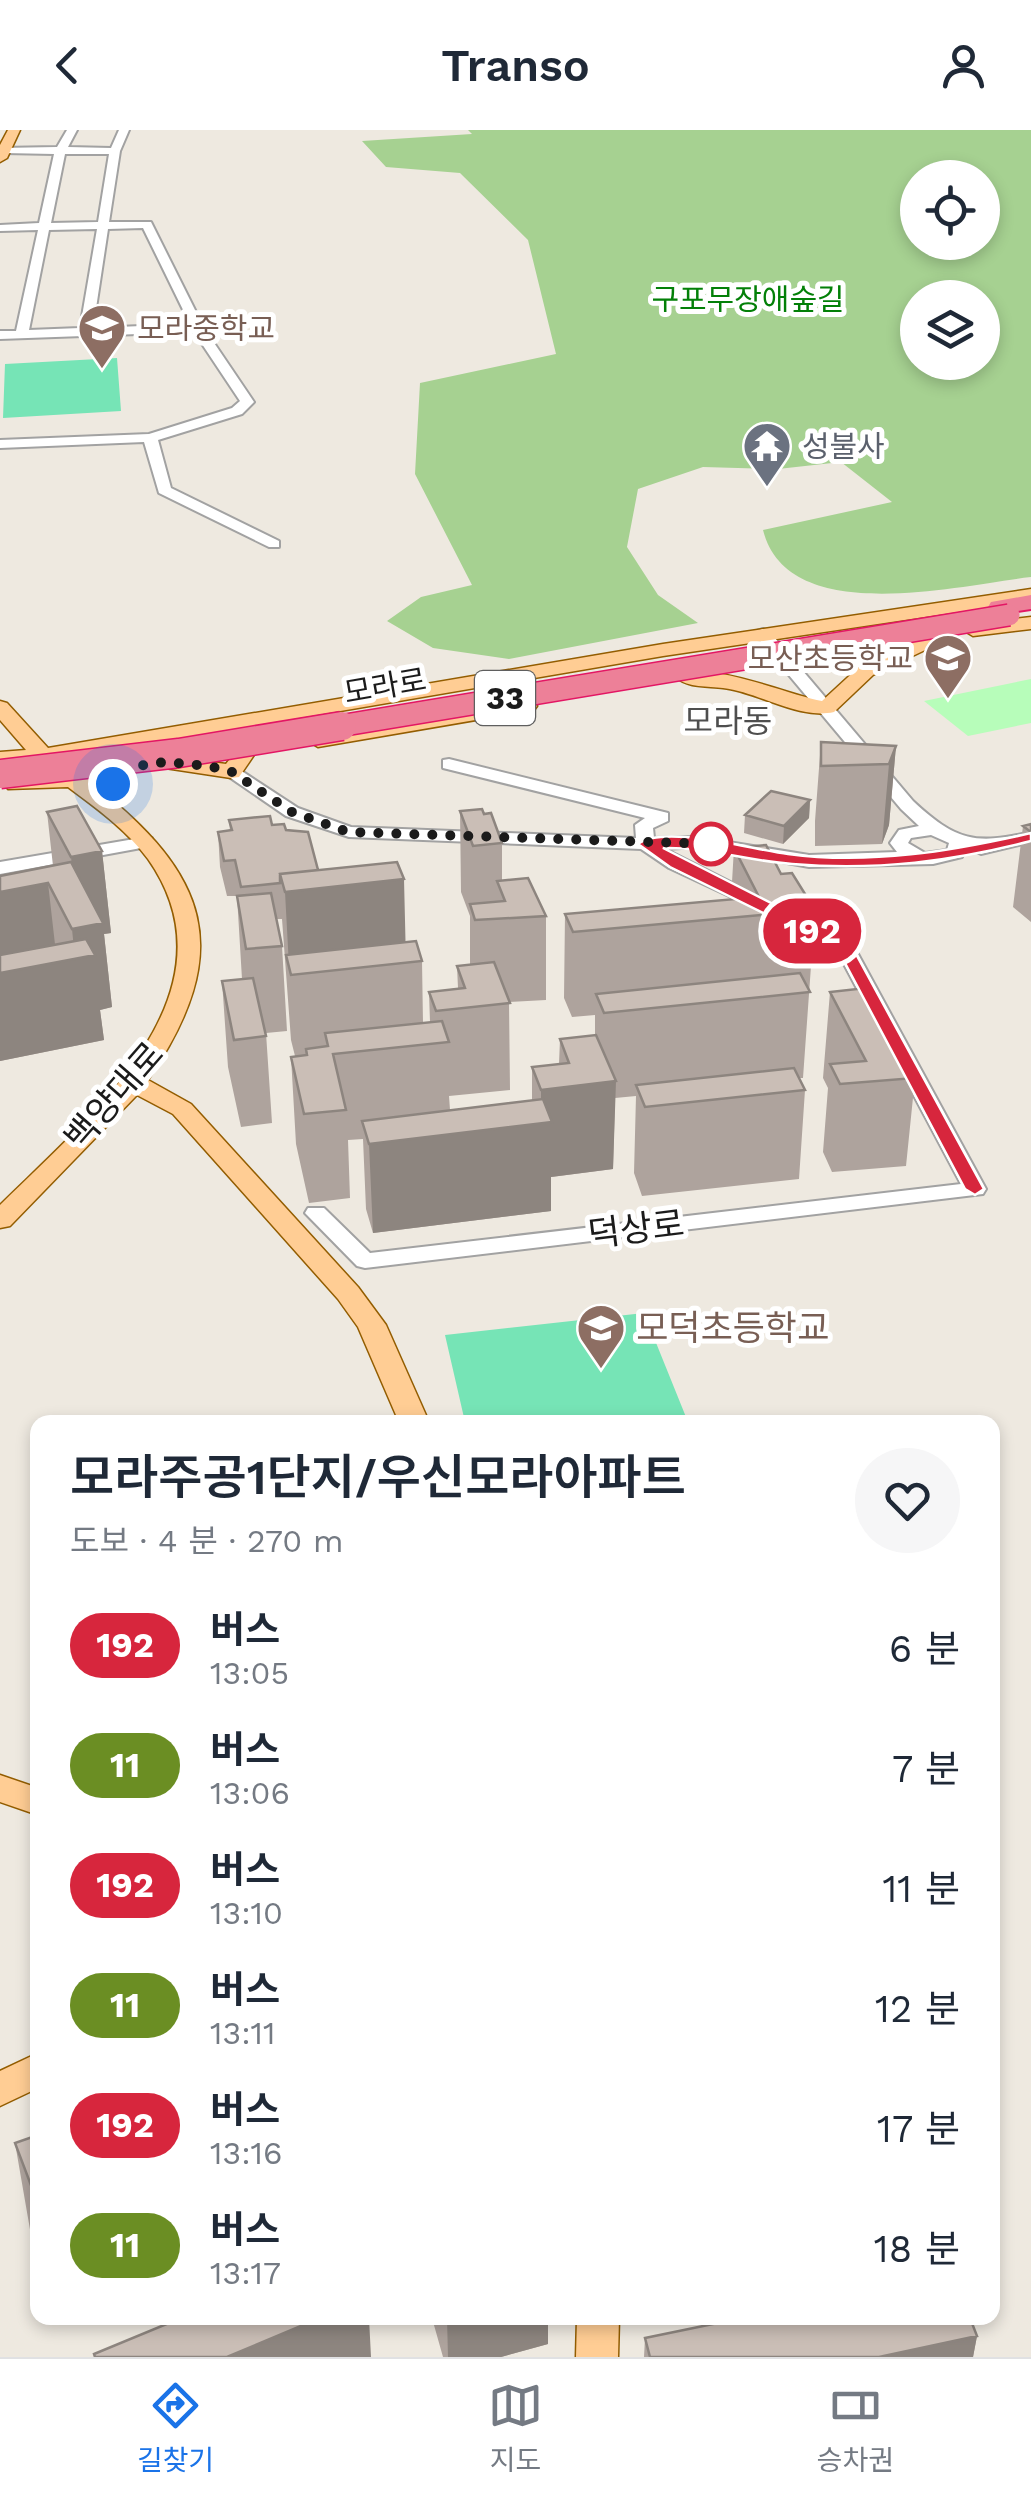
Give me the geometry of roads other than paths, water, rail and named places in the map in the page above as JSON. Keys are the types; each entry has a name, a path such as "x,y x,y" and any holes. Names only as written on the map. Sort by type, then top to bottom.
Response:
{"highway":[{"name":"모라로","path":"0,780 1017,614 1031,602"},
{"name":"모라로","path":"0,760 77,756 1017,614"}],"main road":[{"path":"2,154 14,130"},
{"name":"모라로","path":"0,760 763,634 1031,594"},
{"name":"모라로","path":"0,780 69,777 165,762 237,763 322,740 944,634 1017,614"},
{"path":"687,678 748,685 792,702 827,708 866,671 944,634"},
{"name":"백양대로","path":"0,708 43,755 146,842 176,886 188,923 190,974 179,1015 134,1083 0,1220"},
{"path":"283,715 327,724 329,737 322,740"},
{"path":"16,725 112,743"},
{"path":"99,801 138,766"},
{"path":"134,1083 182,1109 348,1292 372,1326 411,1415"},
{"path":"0,1788 30,1799"},
{"path":"0,2090 30,2073"},
{"path":"597,2357 598,2325"}],"street":[{"path":"22,334 60,151 72,130"},
{"path":"86,332 106,225 114,151 124,130"},
{"path":"2,154 114,151"},
{"path":"0,228 146,224 198,328 247,402 236,411 150,438 0,444"},
{"path":"0,335 198,328"},
{"path":"150,438 164,490 274,544"},
{"path":"763,634 907,805 933,829 957,846 993,847 1031,838"},
{"path":"237,763 292,812 348,832 646,844 698,842 809,862 942,858 957,846"},
{"path":"448,764 662,817 644,826 646,844"},
{"path":"907,805 905,839 918,857"},
{"path":"809,862 933,829"},
{"path":"0,868 146,842"},
{"name":"덕상로","path":"316,1213 364,1261 975,1189 844,946 676,864 646,844"}],"place":[{"name":"모라중학교","path":"102,370"},
{"name":"성불사","path":"767,488"},
{"name":"모산초등학교","path":"948,700"},
{"name":"모덕초등학교","path":"601,1370"}],"district":[{"name":"모라동","path":"728,721"}],"park label":[{"name":"구포무장애숲길","path":"748,299"}]}
